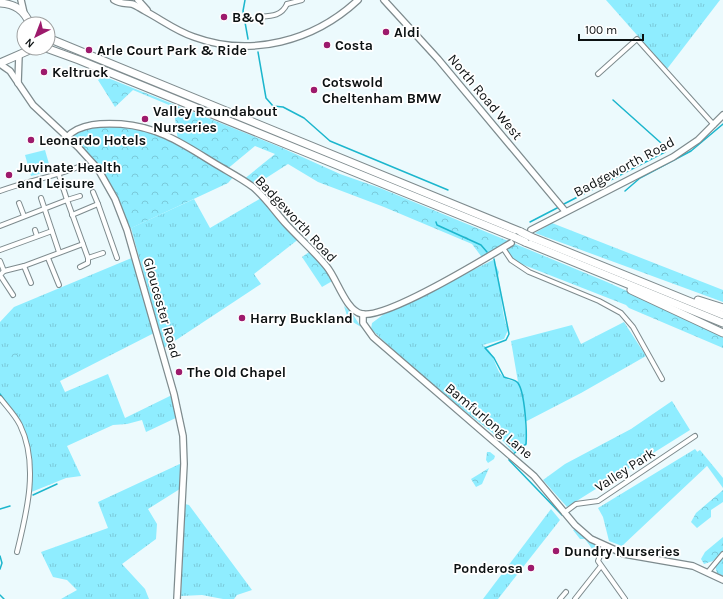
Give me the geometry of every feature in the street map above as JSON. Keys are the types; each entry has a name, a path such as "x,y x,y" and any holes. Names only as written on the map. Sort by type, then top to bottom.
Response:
{"highway":[{"path":"0,3 14,6 24,13 26,16"},
{"path":"56,41 521,232 531,233 723,315"},
{"path":"56,52 513,240 525,242 567,258 723,323"},
{"path":"0,63 17,56"},
{"path":"567,258 723,333"},
{"path":"639,280 723,308"}],"street":[{"path":"0,3 5,0"},
{"path":"21,0 24,13"},
{"path":"114,0 133,4 176,29 204,40 228,45 258,46 284,42 312,32 340,15 358,0"},
{"path":"124,3 133,0"},
{"path":"138,0 153,15"},
{"path":"257,18 275,16 282,12 286,2 302,0"},
{"name":"North Road West","path":"384,0 438,59 565,211"},
{"path":"598,74 637,39 714,125"},
{"path":"19,56 19,85"},
{"name":"Gloucester Road","path":"0,63 10,71 33,105 67,137 98,170 116,199 127,230 180,416 184,455 177,599"},
{"name":"Badgeworth Road","path":"531,233 565,211 673,157 698,140 723,115"},
{"name":"Badgeworth Road","path":"67,137 73,130 79,127 115,124 134,125 165,134 192,149 252,187 328,269 352,308 363,314"},
{"path":"0,191 27,181 59,175 81,166"},
{"path":"59,175 88,258 88,263 80,267"},
{"path":"93,192 116,258"},
{"path":"0,220 1,226 80,196"},
{"path":"41,198 60,252"},
{"path":"19,203 24,216"},
{"path":"72,215 98,204"},
{"path":"35,230 37,236"},
{"path":"0,250 52,231"},
{"path":"363,314 372,315 433,288 503,248 513,240"},
{"path":"13,295 0,275 4,271 48,258 83,244"},
{"path":"503,248 511,260 529,272 599,301 621,313 633,327 662,379"},
{"path":"88,258 103,253"},
{"path":"48,258 59,285"},
{"path":"0,261 4,271"},
{"path":"24,266 31,283"},
{"name":"Bamfurlong Lane","path":"363,314 363,323 374,338 534,476 575,526 591,539 624,554 687,565 708,572 723,580"},
{"path":"0,398 17,420 23,432 29,469 28,504 17,552"},
{"name":"Valley Park","path":"564,513 576,504 598,501 695,436"},
{"path":"604,546 598,558 601,566 625,599"},
{"path":"708,572 723,554"},
{"path":"575,599 601,566"},
{"path":"560,599 566,592"}],"green space":[{"path":"606,0 720,0 667,69"},
{"path":"103,76 280,147 340,174 380,188 607,282 691,320 723,337 723,348 629,308 626,305 511,260 503,249 484,260 472,244 384,207 318,182 288,164 252,187 243,180 275,154 255,146 226,170 235,175 228,183 127,230 109,186 67,137 79,127 134,125 178,141 174,110 169,105 133,90 115,107 98,80"},
{"path":"45,150 51,171 31,176 25,155"},
{"path":"263,197 300,238 254,274 261,284 164,348 131,228 194,199 210,228"},
{"path":"552,223 723,290 723,302 535,233"},
{"path":"312,250 334,280 322,287 302,257"},
{"path":"134,257 156,332 60,381 65,392 108,374 125,418 174,394 180,416 146,432 142,420 127,424 113,425 67,446 81,476 66,478 29,493 29,469 23,432 0,398 0,322 14,307"},
{"path":"493,260 499,272 498,277 503,311 508,330 504,339 483,345 490,352 498,370 505,378 518,382 511,341 572,325 581,344 624,322 646,356 581,393 525,422 527,445 514,453 503,441 424,379 371,329 372,323 384,314"},
{"path":"344,306 352,313 361,327 348,319"},
{"path":"13,350 22,359 10,364 5,353"},
{"path":"672,401 690,430 567,507 543,480 565,464 631,429"},
{"path":"695,449 708,465 622,546 609,541 603,517 598,508"},
{"path":"700,450 723,478 723,488 697,452"},
{"path":"487,452 490,452 495,456 494,459 488,463 486,460"},
{"path":"184,462 183,487 148,509 157,524 156,539 122,564 145,589 149,599 61,599 77,590 67,580 53,577 41,552 108,528 98,502"},
{"path":"489,468 482,484 476,487 471,479"},
{"path":"723,490 723,502 711,510 711,517 697,528 691,522 696,513"},
{"path":"185,504 189,505 252,590 237,595 234,599 223,599 202,595 181,596"},
{"path":"551,509 560,520 498,599 483,599"},
{"path":"575,529 596,546 597,553 595,553 585,539 580,539 573,530"},
{"path":"723,537 723,551 713,561 704,564 701,559 705,552"},
{"path":"723,557 723,576 717,573 715,566"}],"waterway":[{"path":"245,0 243,11 248,39"},
{"path":"258,52 266,98 273,106 283,107 304,118 330,141 448,190"},
{"path":"562,205 665,152 661,143 613,100"},
{"path":"625,191 640,178 691,151 723,124"},
{"path":"530,222 559,207"},
{"path":"436,222 437,225 481,245 487,252"},
{"path":"494,259 509,334 506,340 485,348 494,358 504,377 518,383 522,395 526,422 526,444 512,455"},
{"path":"0,394 8,405"},
{"path":"510,457 509,460 562,515"},
{"path":"33,495 57,484"},
{"path":"0,509 10,506"},
{"path":"0,556 2,563 0,569"},
{"path":"0,595 4,599"}],"place":[{"name":"B&Q","path":"224,17"},
{"name":"Aldi","path":"386,32"},
{"name":"Costa","path":"327,45"},
{"name":"Arle Court Park & Ride","path":"89,50"},
{"name":"Keltruck","path":"44,72"},
{"name":"Cotswold Cheltenham BMW","path":"314,90"},
{"name":"Valley Roundabout Nurseries","path":"145,119"},
{"name":"Leonardo Hotels","path":"31,140"},
{"name":"Juvinate Health and Leisure","path":"9,175"},
{"name":"Harry Buckland","path":"242,318"},
{"name":"The Old Chapel","path":"179,372"},
{"name":"Dundry Nurseries","path":"556,551"},
{"name":"Ponderosa","path":"531,568"}]}
